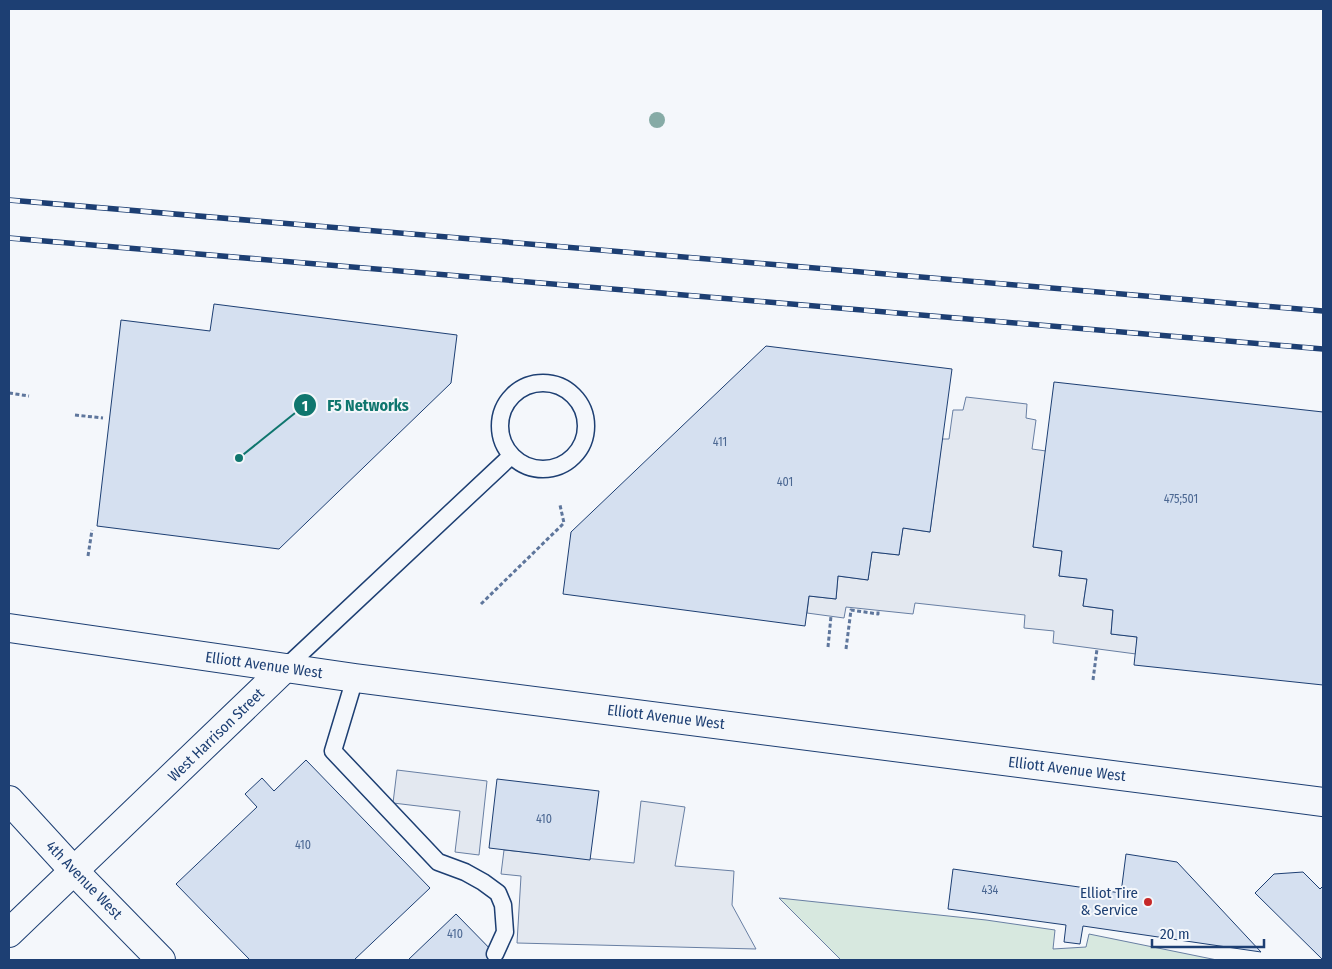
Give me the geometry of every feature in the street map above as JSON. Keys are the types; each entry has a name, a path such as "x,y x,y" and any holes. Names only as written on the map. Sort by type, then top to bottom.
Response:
{"main road":[{"name":"Elliott Avenue West","path":"9,628 355,678 1323,802"},
{"name":"West Harrison Street","path":"9,933 285,668"},
{"name":"4th Avenue West","path":"9,800 161,960"}],"lane":[{"path":"542,382 556,385 568,391 578,400 584,413 586,427 583,441 576,454 565,463 551,469 536,469 522,465 511,456 503,444 499,429 501,415 507,402 516,392 528,385 542,382"},
{"name":"West Harrison Street","path":"285,668 511,456"},
{"path":"355,678 333,751 438,862 465,872 483,882 498,894 503,905 505,932 495,954"}],"path":[{"path":"9,393 28,396"},
{"path":"75,415 103,418"},
{"path":"481,604 564,523 560,505"},
{"path":"88,556 92,530"},
{"path":"846,649 851,610 878,614 878,610"},
{"path":"828,647 831,616"},
{"path":"1093,680 1097,648"}],"shaded area":[{"path":"966,397 1027,404 1026,418 1036,420 1032,449 1046,451 1033,547 1062,551 1059,576 1087,579 1083,606 1113,610 1111,634 1137,637 1136,654 1053,643 1054,631 1024,628 1025,615 915,603 913,614 846,607 844,618 807,613 809,596 836,599 838,576 868,580 872,552 899,555 903,528 930,532 942,439 949,439 953,410 963,410"},
{"path":"397,770 487,781 479,855 455,852 460,811 393,803"},
{"path":"641,801 685,807 675,866 734,871 732,905 756,949 517,943 521,876 501,874 504,850 634,863"},
{"path":"779,898 986,920 1055,930 1053,949 1086,947 1089,934 1217,960 841,960"}],"building":[{"path":"214,304 457,335 451,383 279,549 97,526 121,320 210,331"},
{"path":"766,346 952,369 930,532 903,528 899,555 872,552 868,580 838,576 836,599 809,596 805,626 563,594 571,532"},
{"path":"1054,382 1323,412 1323,685 1134,665 1137,637 1111,634 1113,610 1083,606 1087,579 1059,576 1062,551 1033,547"},
{"path":"306,760 430,888 354,960 250,960 176,884 257,807 245,794 262,778 274,791"},
{"path":"497,779 599,791 590,860 489,848"},
{"path":"1126,854 1177,862 1261,952 1083,926 1080,944 1064,942 1066,925 948,909 953,869 1121,893"},
{"path":"1303,872 1320,889 1323,886 1323,960 1255,893 1274,874"},
{"path":"456,914 501,960 408,960"}],"railway":[{"path":"9,200 1323,311"},
{"path":"9,238 1323,349"}],"place":[{"name":"F5 Networks","path":"239,458"},
{"name":"Elliot Tire & Service","path":"1148,902"}]}
